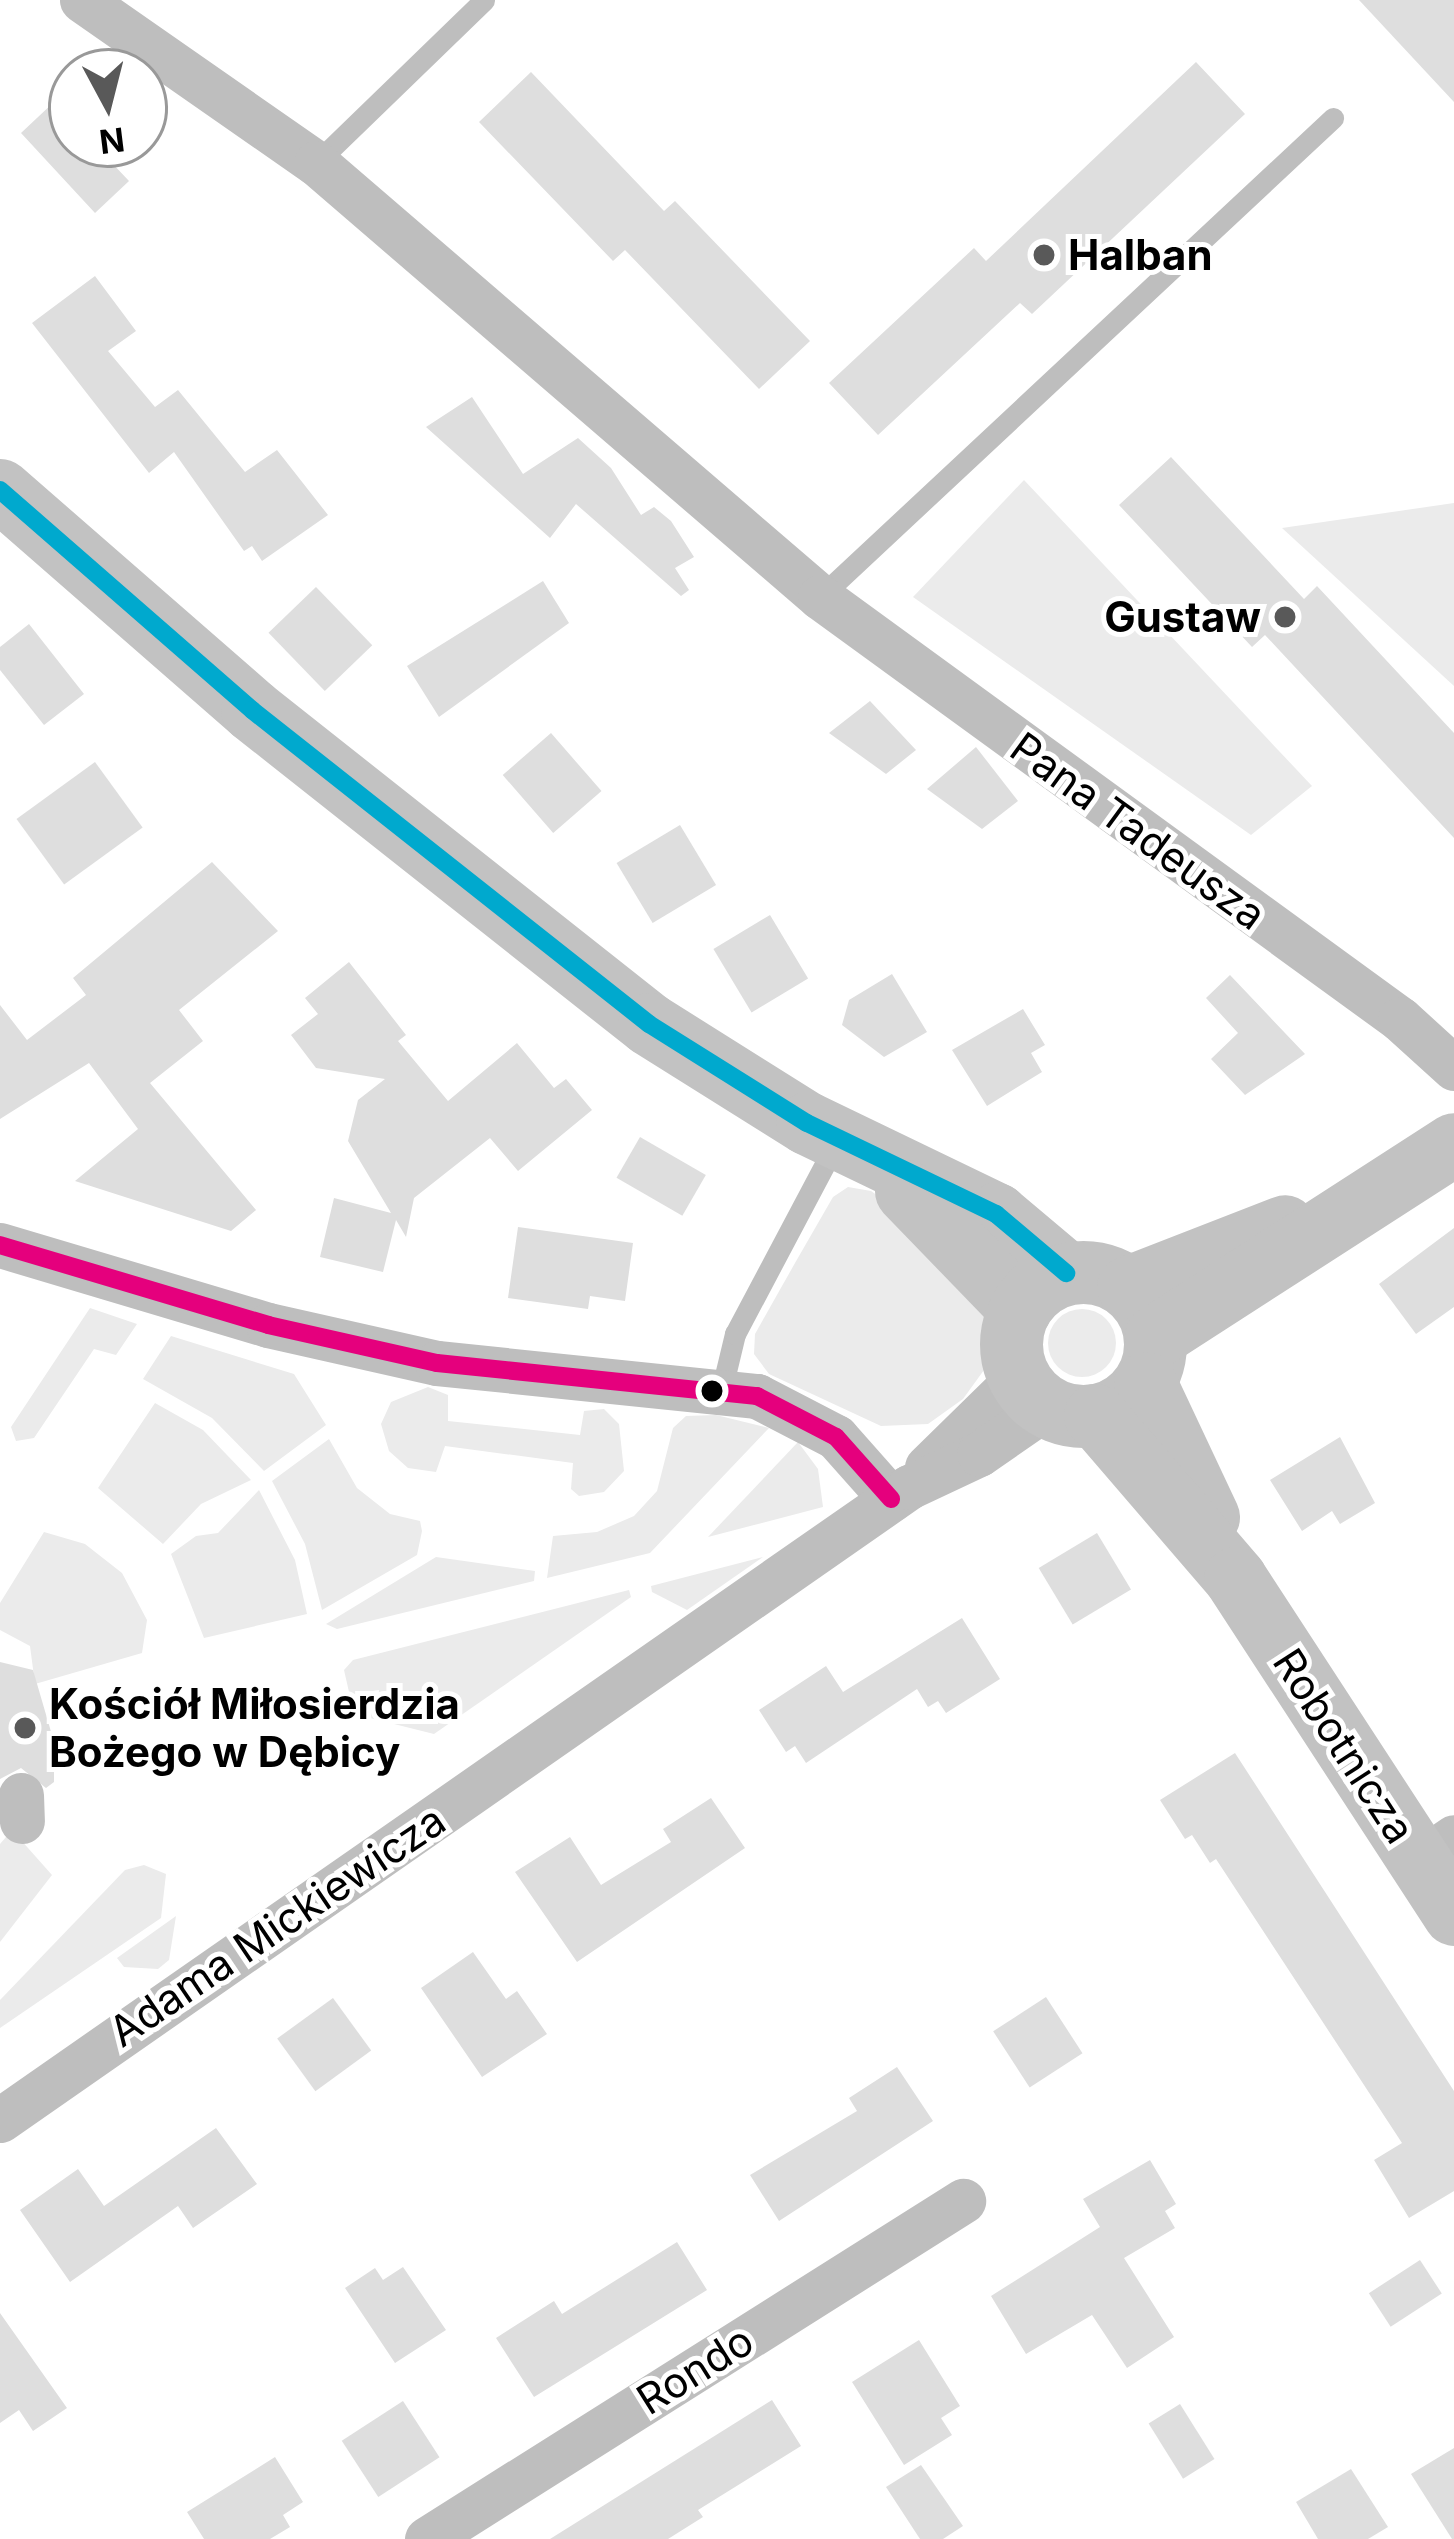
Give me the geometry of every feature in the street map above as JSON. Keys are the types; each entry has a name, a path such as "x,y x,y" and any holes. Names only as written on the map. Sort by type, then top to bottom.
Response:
{"street":[{"name":"Pana Tadeusza","path":"82,0 316,163 820,597 1400,1019 1454,1068"},
{"path":"0,490 252,710 649,1024 854,1148 996,1214 1043,1291"},
{"path":"1098,1367 1094,1273 1043,1291 1011,1346 1098,1367 1360,1198 1454,1144"},
{"path":"0,1246 230,1315 419,1359 581,1382 722,1388 804,1415 900,1493"},
{"name":"Adama Mickiewicza","path":"0,2120 900,1493 1098,1367"},
{"name":"Robotnicza","path":"1098,1367 1235,1579 1437,1849 1454,1913"},
{"name":"Rondo","path":"427,2539 963,2201"}],"lane":[{"path":"316,163 484,0"},
{"path":"820,597 1333,118"},
{"path":"722,1388 735,1334 854,1148"}],"shaded area":[{"path":"1024,480 1312,786 1251,835 913,597"},
{"path":"1454,503 1454,686 1282,528"},
{"path":"848,1187 871,1191 914,1221 991,1320 984,1370 963,1399 928,1424 881,1426 769,1374 754,1354 755,1334 833,1197"},
{"path":"90,1308 137,1324 116,1355 94,1349 34,1438 16,1441 11,1427"},
{"path":"1082,1309 1106,1319 1116,1343 1106,1367 1082,1377 1058,1367 1048,1343 1058,1319"},
{"path":"171,1336 294,1374 326,1425 264,1471 212,1418 143,1379"},
{"path":"428,1387 448,1395 448,1421 580,1435 584,1411 604,1409 619,1424 624,1471 604,1492 579,1496 571,1489 573,1463 445,1446 436,1472 408,1468 389,1451 381,1424 391,1402"},
{"path":"155,1403 203,1430 251,1480 201,1504 163,1544 98,1488"},
{"path":"716,1415 769,1428 650,1553 547,1578 553,1536 597,1532 634,1516 657,1491 673,1428 686,1416"},
{"path":"329,1439 357,1488 390,1514 420,1521 422,1531 417,1555 322,1610 305,1544 272,1481"},
{"path":"798,1442 818,1469 823,1507 708,1537"},
{"path":"259,1490 295,1560 307,1614 204,1638 171,1554 196,1536 218,1533"},
{"path":"44,1532 85,1544 122,1573 147,1620 142,1653 35,1684 30,1646 0,1630 0,1603"},
{"path":"436,1557 535,1571 534,1581 337,1629 326,1624"},
{"path":"763,1557 687,1610 652,1592 651,1586"},
{"path":"629,1590 631,1597 434,1734 354,1714 344,1670 353,1660"},
{"path":"12,1830 52,1875 0,1942 0,1844"},
{"path":"144,1865 166,1874 161,1918 0,2028 0,2000 125,1870"},
{"path":"176,1916 169,1960 158,1969 124,1967 117,1958"}],"building":[{"path":"1359,0 1454,0 1454,102"},
{"name":"Halban","path":"1196,62 1245,114 1032,314 1020,303 878,435 829,383 974,248 986,261"},
{"path":"531,72 664,211 675,201 810,341 759,389 625,250 613,261 479,122"},
{"path":"48,108 48,162 21,133"},
{"path":"53,168 117,168 129,181 95,213"},
{"path":"95,276 136,331 108,351 155,407 178,390 245,472 277,450 328,515 262,561 252,546 244,551 174,452 149,473 32,323"},
{"path":"472,397 523,474 578,438 611,468 641,515 654,507 671,521 694,557 675,568 689,590 681,596 576,504 550,538 426,427"},
{"name":"Gustaw","path":"1171,457 1304,599 1317,586 1454,733 1454,838 1265,635 1252,647 1119,505"},
{"path":"543,581 569,623 439,717 407,666"},
{"path":"316,587 372,645 325,691 269,633"},
{"path":"29,624 84,694 44,725 0,670 0,647"},
{"path":"870,701 916,750 886,774 829,733"},
{"path":"551,733 602,791 553,833 503,775"},
{"path":"976,747 1018,801 982,829 927,789"},
{"path":"95,762 143,828 64,885 17,819"},
{"path":"680,825 716,885 653,923 617,863"},
{"path":"212,862 278,931 179,1010 203,1041 150,1083 256,1210 231,1231 75,1181 138,1129 89,1063 0,1119 0,1005 27,1040 86,995 73,978"},
{"path":"770,915 808,978 752,1012 713,949"},
{"path":"349,962 406,1035 398,1041 448,1101 517,1043 554,1088 566,1079 592,1110 518,1171 490,1138 414,1198 406,1237 396,1220 383,1272 320,1257 334,1198 391,1213 348,1141 358,1100 385,1079 316,1068 291,1035 318,1014 305,998"},
{"path":"892,974 927,1032 884,1057 842,1025 849,1000"},
{"path":"1230,975 1305,1054 1245,1095 1211,1059 1238,1033 1206,998"},
{"path":"1023,1009 1045,1045 1031,1053 1042,1072 987,1106 952,1050"},
{"path":"640,1137 706,1175 682,1216 616,1178"},
{"path":"518,1227 633,1243 625,1301 590,1296 588,1309 508,1298"},
{"path":"1454,1228 1454,1307 1416,1334 1379,1284"},
{"path":"1340,1437 1375,1503 1340,1524 1332,1511 1302,1531 1270,1480"},
{"path":"1097,1533 1131,1590 1073,1625 1039,1568"},
{"path":"962,1618 1000,1679 946,1713 938,1701 928,1707 917,1689 806,1763 795,1746 786,1752 759,1710 826,1666 843,1692"},
{"name":"Kościół Miłosierdzia Bożego w Dębicy","path":"0,1662 33,1670 54,1742 54,1782 46,1788 21,1768 0,1779"},
{"path":"1235,1753 1454,2091 1454,2191 1409,2218 1374,2160 1402,2143 1216,1859 1210,1863 1192,1835 1185,1839 1160,1800"},
{"path":"711,1798 745,1848 577,1962 515,1872 570,1837 601,1885 671,1842 663,1829"},
{"path":"473,1952 506,1999 517,1991 547,2034 482,2077 421,1988"},
{"path":"1046,1997 1082,2053 1030,2088 993,2031"},
{"path":"333,1998 371,2051 315,2091 277,2039"},
{"path":"897,2067 933,2121 779,2221 750,2175 857,2111 849,2098"},
{"path":"216,2128 257,2184 193,2228 178,2206 70,2282 20,2210 78,2169 104,2206"},
{"path":"1150,2160 1176,2204 1165,2211 1175,2228 1124,2258 1174,2337 1127,2368 1092,2315 1026,2354 991,2296 1100,2227 1083,2199"},
{"path":"677,2242 707,2290 534,2397 496,2338 554,2301 562,2314"},
{"path":"1420,2260 1442,2294 1391,2327 1369,2293"},
{"path":"403,2267 446,2330 395,2363 345,2288 375,2268 383,2280"},
{"path":"0,2313 67,2408 33,2431 19,2410 0,2423"},
{"path":"919,2340 960,2406 941,2418 952,2435 904,2465 852,2382"},
{"path":"772,2400 801,2446 698,2510 703,2517 668,2539 550,2539"},
{"path":"403,2401 439,2457 378,2497 342,2441"},
{"path":"1180,2404 1214,2459 1183,2479 1149,2424"},
{"path":"1454,2448 1454,2539 1452,2539 1411,2474"},
{"path":"275,2457 303,2502 283,2515 290,2527 270,2539 204,2539 187,2512"},
{"path":"921,2465 963,2526 943,2539 920,2539 886,2487"},
{"path":"1351,2469 1388,2527 1368,2539 1318,2539 1296,2502"}],"transit line":[{"path":"0,490 252,710 649,1024 807,1123 996,1214 1066,1273"},
{"path":"0,1245 268,1325 437,1363 757,1396 836,1437 891,1499"}],"place":[{"name":"Halban","path":"1044,255"},
{"name":"Gustaw","path":"1285,617"},
{"name":"Kościół Miłosierdzia Bożego w Dębicy","path":"25,1728"}]}
